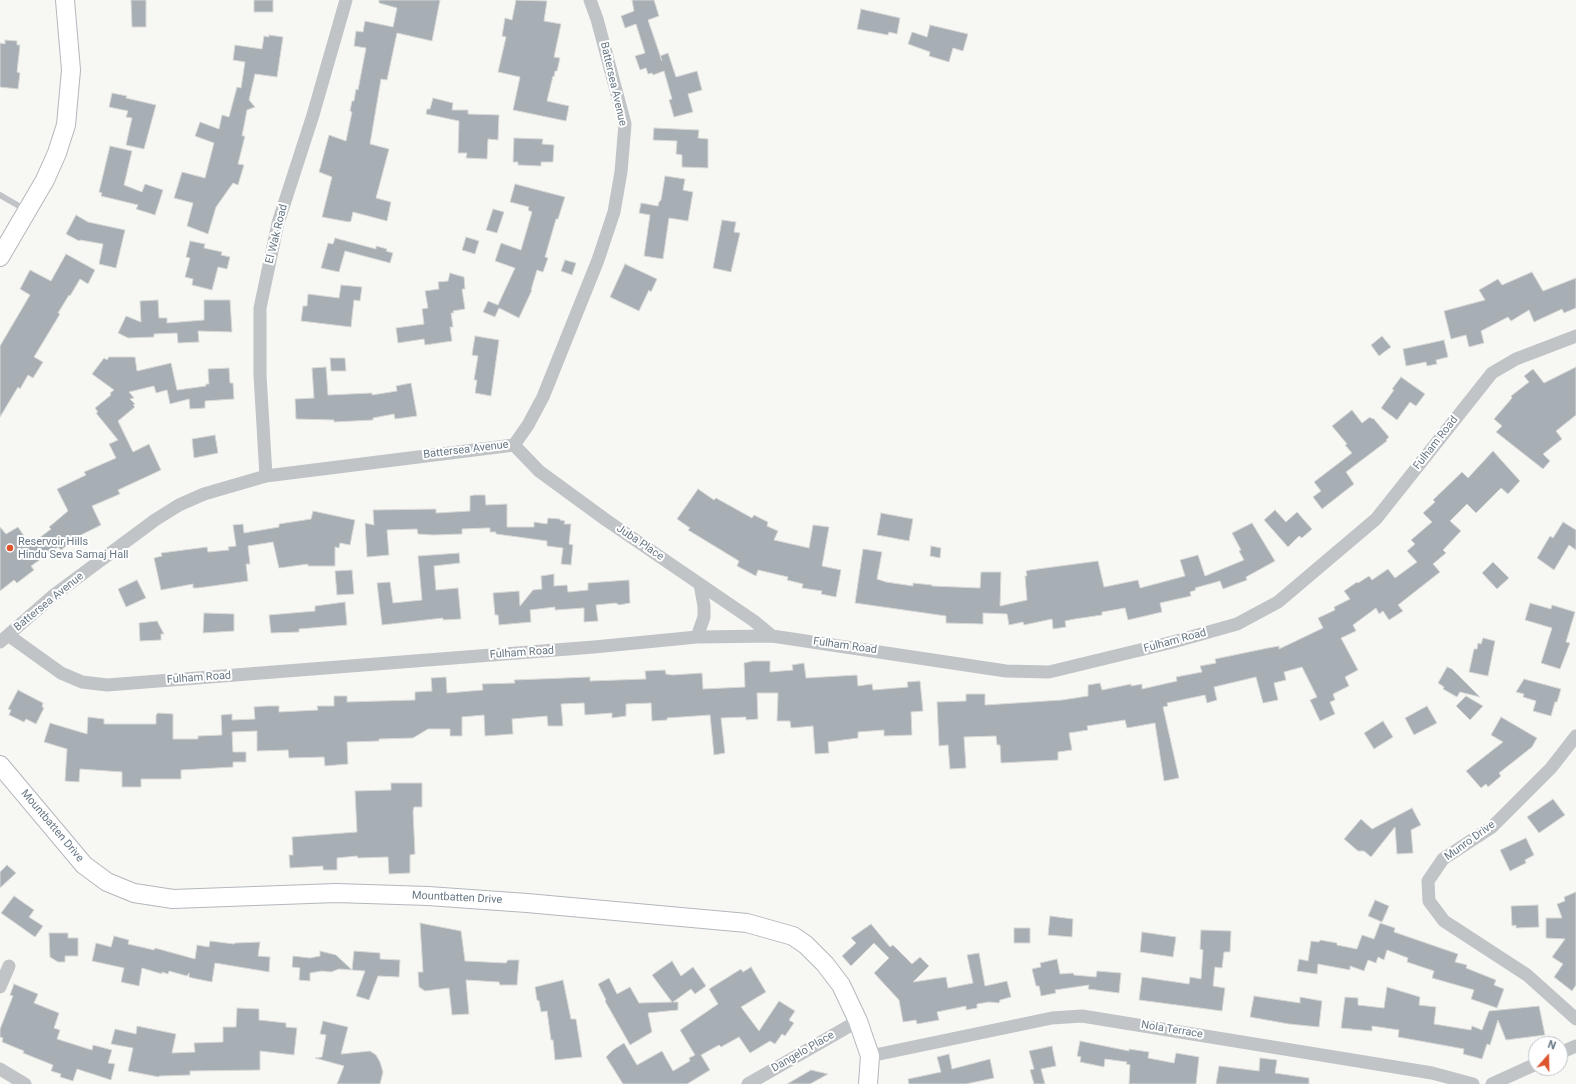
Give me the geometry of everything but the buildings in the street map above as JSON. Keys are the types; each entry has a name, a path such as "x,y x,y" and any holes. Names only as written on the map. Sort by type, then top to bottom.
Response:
{"main road":[{"path":"0,257 57,153 66,125 71,70 68,20 65,0"},
{"name":"Mountbatten Drive","path":"0,765 84,865 107,882 134,893 174,899 336,893 428,896 527,902 747,923 786,934 806,945 825,964 841,984 858,1021 870,1056 868,1084"}],"street":[{"name":"El Wak Road","path":"266,476 260,375 260,308 278,223 313,115 346,0"},
{"name":"Battersea Avenue","path":"4,638 54,595 178,505 204,494 266,476 514,445 528,425 543,397 598,260 614,212 621,172 625,124 597,19 590,0"},
{"name":"Fulham Road","path":"4,638 61,673 82,682 108,685 594,647 697,637 772,636 1006,670 1049,672 1173,642 1237,624 1278,602 1376,519 1492,373 1516,359 1576,336"},
{"name":"Juba Place","path":"514,445 539,471 606,520 700,584 772,636"},
{"path":"697,637 704,617 704,606 700,584"},
{"name":"Munro Drive","path":"1576,736 1551,768 1492,827 1443,859 1428,881 1429,901 1444,921 1527,975 1576,1019"},
{"path":"0,987 9,966"},
{"name":"Nola Terrace","path":"870,1056 1052,1018 1082,1016 1432,1073 1473,1084"},
{"name":"Dangelo Place","path":"748,1084 858,1021"},
{"path":"1492,1084 1528,1068"},
{"path":"0,1069 25,1084"}],"lane":[{"path":"0,195 27,210"}],"place":[{"name":"Reservoir Hills Hindu Seva Samaj Hall","path":"10,548"}]}
